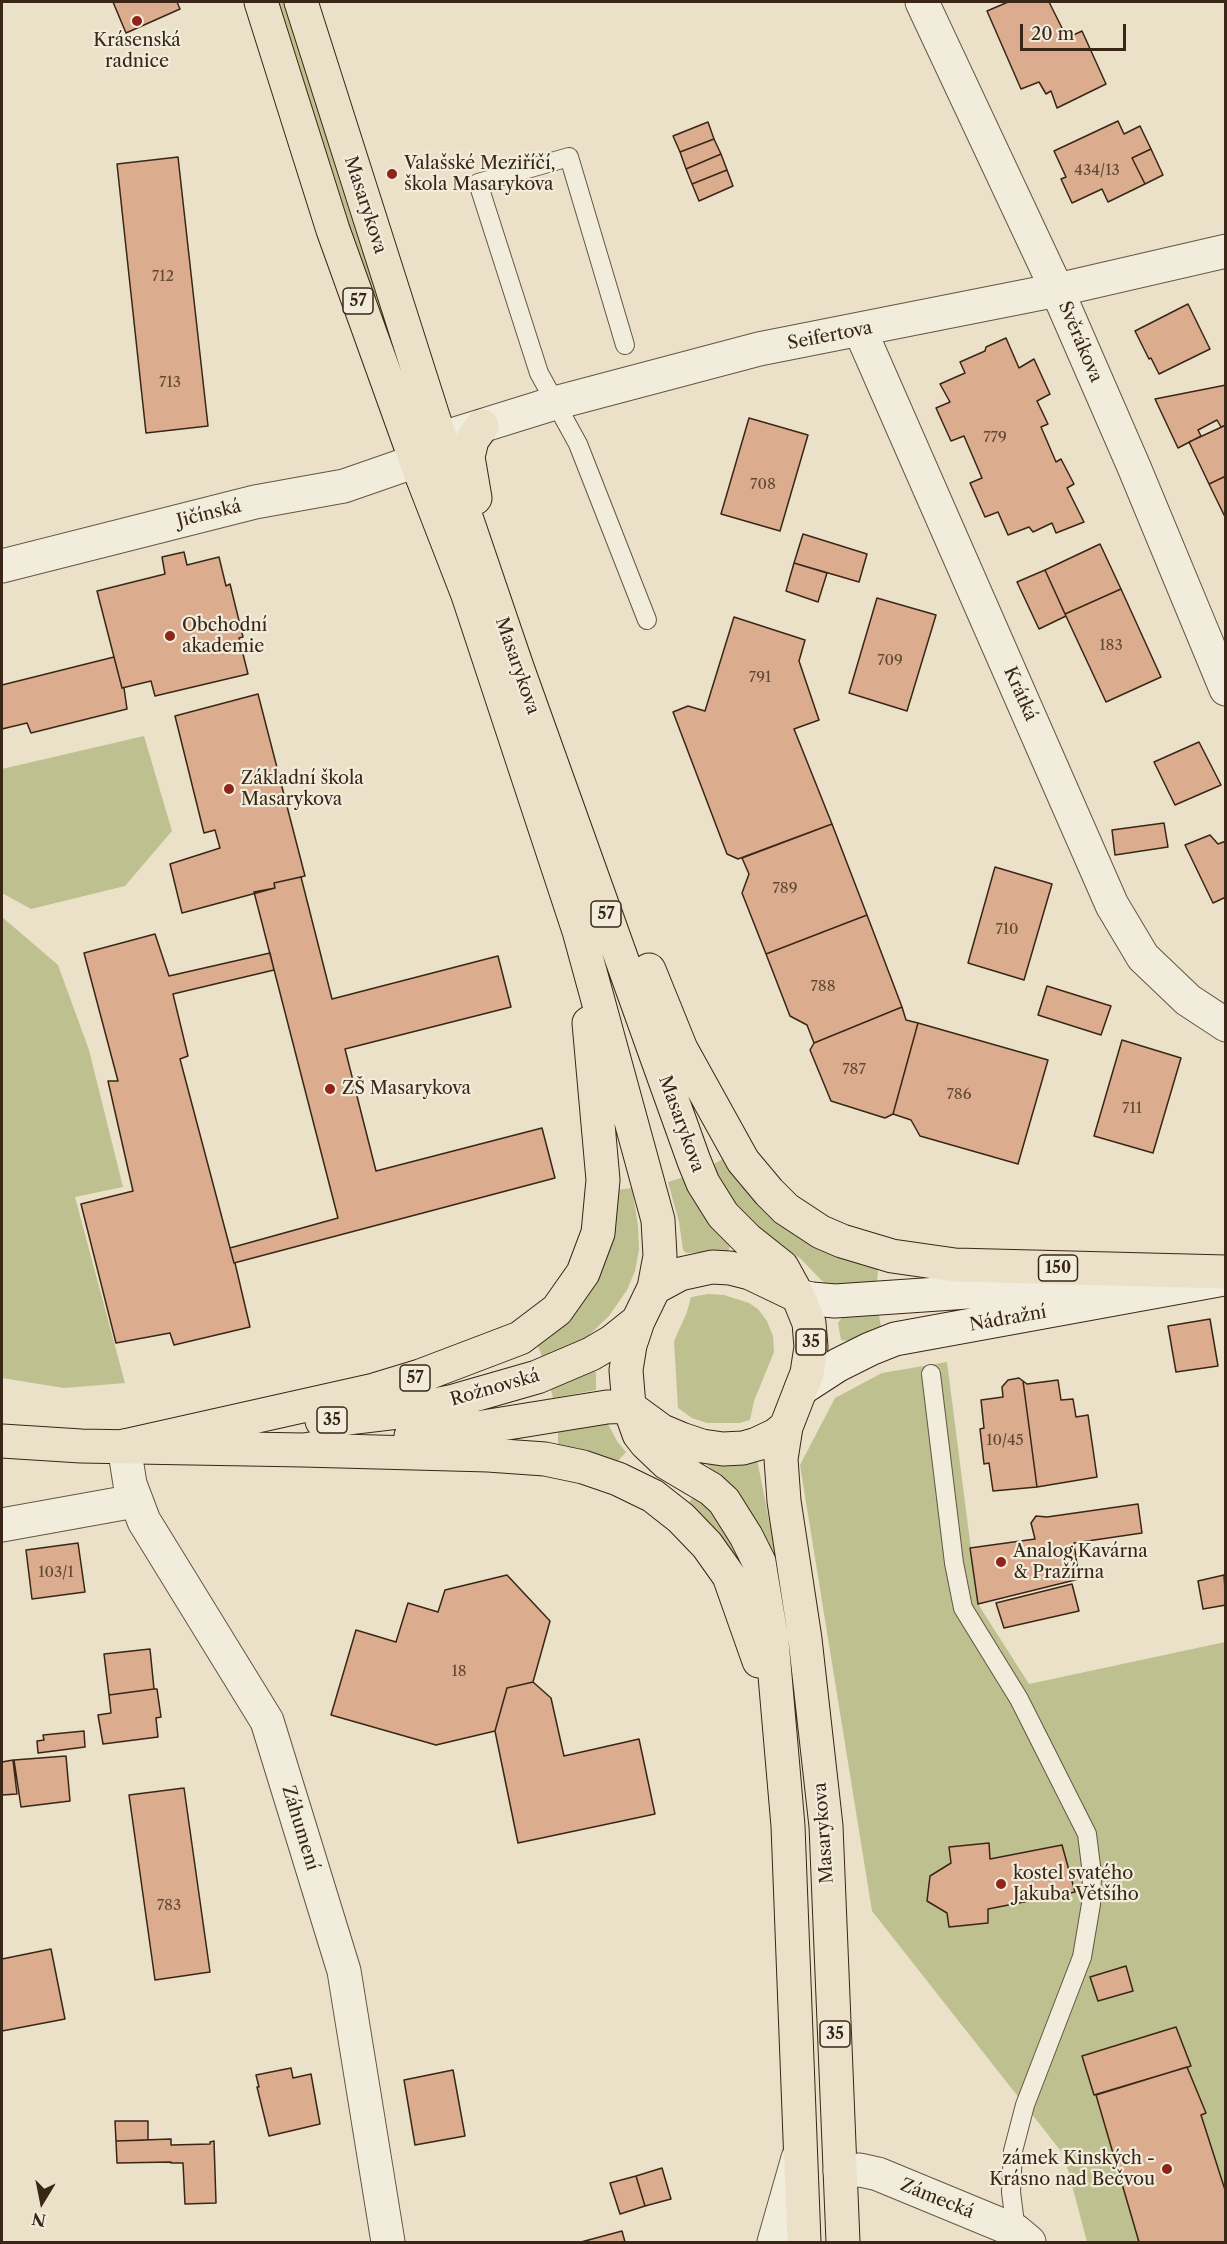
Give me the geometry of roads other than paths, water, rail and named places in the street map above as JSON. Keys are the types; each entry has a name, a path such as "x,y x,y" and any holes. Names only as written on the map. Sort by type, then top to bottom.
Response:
{"main road":[{"name":"Masarykova","path":"261,2 326,210 416,461 468,595 579,931 658,1220 660,1256 654,1288"},
{"name":"Masarykova","path":"301,2 439,439 517,667 703,1183 713,1201 732,1225 782,1267 798,1296"},
{"path":"317,2 419,373"},
{"name":"57","path":"482,426 470,446 468,457 471,483 517,667"},
{"name":"150","path":"517,667 631,923 670,1024 694,1076 743,1161 786,1209 821,1232 842,1241 892,1256 955,1265 1226,1275"},
{"name":"57","path":"124,1446 374,1390 420,1376 520,1338 557,1310 583,1273 598,1233 603,1180 579,931"},
{"path":"654,1288 680,1274 712,1267 750,1273 798,1296"},
{"name":"35","path":"628,1406 627,1358 638,1321 654,1288"},
{"name":"35","path":"786,1427 807,1373 811,1347 809,1323 798,1296"},
{"name":"Rožnovská","path":"124,1446 398,1412 450,1402 537,1377 570,1364 613,1341 638,1321"},
{"name":"Masarykova","path":"628,1406 639,1434 656,1453 667,1463 711,1489 724,1501 759,1562 772,1641 788,1826 804,2242"},
{"path":"628,1406 662,1431 702,1446 743,1448 768,1439 786,1427"},
{"name":"Rožnovská","path":"2,1441 81,1446 303,1450 483,1427 607,1407 628,1406"},
{"name":"Masarykova","path":"786,1427 781,1459 784,1501 805,1639 826,1826 843,2242"},
{"name":"35","path":"303,1450 488,1455 545,1459 583,1467 618,1479 652,1496 681,1518 708,1545 729,1576 753,1642 780,1731"}],"street":[{"name":"Svěrákova","path":"922,2 1057,290 1134,467 1226,689"},
{"name":"Seifertova","path":"439,439 555,403 759,349 1057,290 1226,251"},
{"name":"Krátká","path":"860,330 1112,905 1143,957 1188,1000 1226,1025"},
{"name":"Jičínská","path":"2,566 255,502 344,486 416,461"},
{"name":"Nádražní","path":"798,1296 835,1301 1226,1275"},
{"name":"Nádražní","path":"801,1389 838,1365 895,1339 1226,1275"},
{"name":"Záhumení","path":"124,1446 135,1501 144,1521 267,1721 344,1971 388,2242"},
{"path":"2,1525 135,1501"},
{"name":"Masarykova","path":"774,2242 801,2147"},
{"name":"Zámecká","path":"840,2170 860,2170 878,2174 1022,2237"}],"lane":[{"path":"625,345 569,158 478,183 539,373 578,444 647,620"},
{"path":"931,1374 954,1563 963,1608 1019,1699 1087,1834 1092,1874 1091,1904 1083,1957 1025,2106 1013,2151 1011,2192 1022,2237"}],"place":[{"name":"Krásenská radnice","path":"137,21"},
{"name":"Valašské Meziříčí, škola Masarykova","path":"392,174"},
{"name":"Obchodní akademie","path":"170,636"},
{"name":"Základní škola Masarykova","path":"229,789"},
{"name":"ZŠ Masarykova","path":"330,1089"},
{"name":"Analog Kavárna & Pražírna","path":"1001,1562"},
{"name":"kostel svatého Jakuba Většího","path":"1001,1884"},
{"name":"zámek Kinských - Krásno nad Bečvou","path":"1167,2169"}]}
